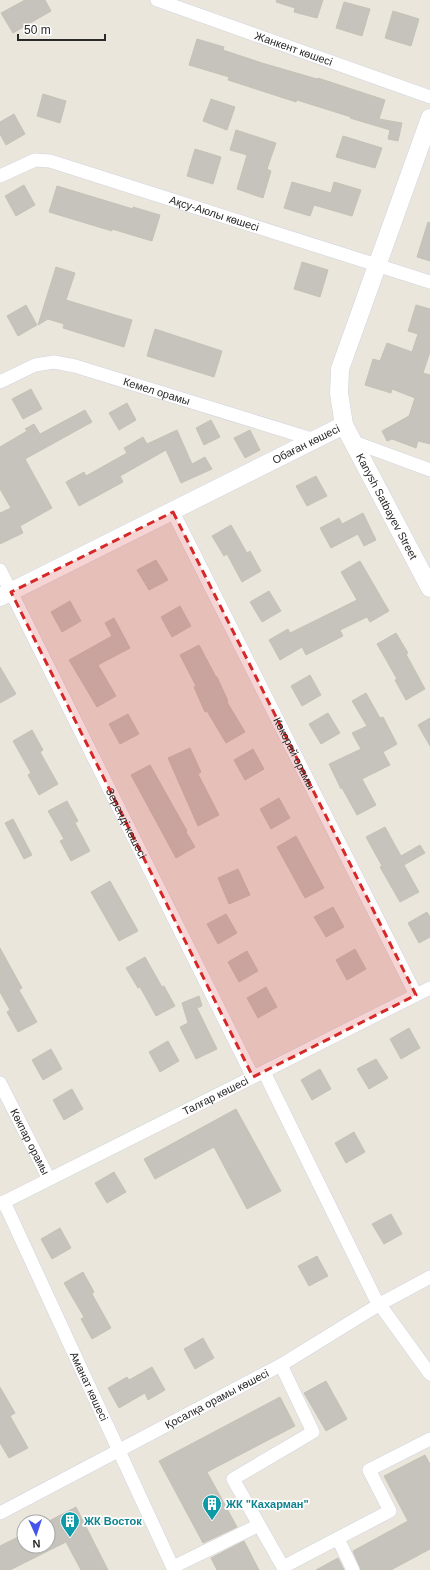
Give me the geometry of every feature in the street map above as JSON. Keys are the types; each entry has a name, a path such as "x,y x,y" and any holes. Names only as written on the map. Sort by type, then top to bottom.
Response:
{"street":[{"name":"Жанкент көшесі","path":"156,0 430,97"},
{"name":"Обаған көшесі","path":"5,594 173,512 344,425 338,393 340,369 430,118"},
{"name":"Ақсу-Аюлы көшесі","path":"0,176 35,160 50,161 430,282"},
{"name":"Кемел орамы","path":"0,382 35,366 54,362 75,366 314,440"},
{"name":"Kanysh Satbayev Street","path":"344,425 430,588"},
{"path":"354,442 430,470"},
{"name":"Көкорай орамы","path":"173,512 416,995"},
{"name":"Зеренді көшесі","path":"0,570 5,594 259,1074 375,1298 428,1366"},
{"name":"Талғар көшесі","path":"2,1203 430,988"},
{"name":"Көкпар орамы","path":"0,1084 49,1179"},
{"name":"Аманат көшесі","path":"2,1203 120,1451 173,1569"},
{"name":"Қосалқа орамы көшесі","path":"0,1513 281,1365 380,1304 430,1277"},
{"path":"281,1365 313,1432 233,1479 283,1567 390,1511 369,1470 430,1439"},
{"path":"173,1569 259,1525"},
{"path":"338,1539 353,1570"}],"highlighted area":[{"path":"173,512 416,995 253,1077 11,592"}],"building":[{"path":"25,0 45,0 51,11 13,33 1,13"},
{"path":"277,0 323,0 317,18 294,12 295,8 276,2"},
{"path":"344,2 370,9 362,36 336,28"},
{"path":"393,11 419,19 411,46 385,38"},
{"path":"197,39 224,47 223,50 262,63 317,79 318,78 385,100 379,119 402,123 398,141 388,139 390,130 297,100 296,102 228,80 229,77 189,65"},
{"path":"43,94 66,101 60,123 37,116"},
{"path":"211,99 235,107 227,130 203,121"},
{"path":"14,114 25,134 6,145 0,134 0,122"},
{"path":"236,130 276,143 267,169 271,171 263,198 237,189 247,155 230,150"},
{"path":"343,136 382,148 375,168 336,157"},
{"path":"195,149 221,157 213,184 187,176"},
{"path":"292,182 331,193 334,182 361,190 352,216 314,205 310,216 284,208"},
{"path":"24,185 35,205 16,216 5,196"},
{"path":"57,186 133,209 133,207 160,215 152,241 112,229 112,231 49,212"},
{"path":"428,222 430,223 430,261 417,257"},
{"path":"302,262 328,270 320,297 294,289"},
{"path":"56,267 75,273 66,300 132,320 124,347 63,328 64,324 48,319 38,325"},
{"path":"26,305 37,325 18,336 7,316"},
{"path":"416,305 430,309 430,352 423,373 430,375 430,444 418,441 416,448 392,439 387,441 382,431 409,416 415,398 392,389 391,393 365,385 373,359 380,361 387,343 412,352 418,334 408,331"},
{"path":"155,329 222,351 214,377 147,356"},
{"path":"31,389 42,409 23,419 12,399"},
{"path":"127,403 136,420 119,430 109,413"},
{"path":"85,410 92,422 25,459 52,508 20,526 23,533 0,544 0,513 11,508 0,489 0,447 27,431 25,429 34,424 40,434"},
{"path":"211,420 220,437 204,445 196,428"},
{"path":"177,430 192,464 205,457 212,469 181,483 166,450 120,476 123,482 79,506 66,482 84,472 86,476 127,453 124,448 143,437 147,444"},
{"path":"250,430 260,450 245,458 234,438"},
{"path":"316,476 327,496 307,506 296,486"},
{"path":"363,513 376,540 364,546 358,534 331,548 320,528 339,518 342,524"},
{"path":"231,525 247,553 250,551 261,571 242,582 227,554 224,556 212,536"},
{"path":"156,560 168,580 149,590 137,570"},
{"path":"360,561 389,611 370,622 367,617 340,630 343,636 306,655 302,647 280,660 269,640 288,629 290,633 357,600 341,572"},
{"path":"269,591 281,611 262,622 250,602"},
{"path":"70,601 81,621 62,632 51,612"},
{"path":"180,606 191,626 172,637 161,617"},
{"path":"114,618 130,648 98,665 116,696 97,707 69,660 112,636 105,623"},
{"path":"396,633 408,653 406,654 425,689 406,700 395,680 397,679 377,644"},
{"path":"199,645 217,677 228,701 227,702 245,732 226,743 207,711 205,712 194,687 196,686 180,655"},
{"path":"0,667 16,694 0,703"},
{"path":"310,675 321,695 302,706 291,686"},
{"path":"366,693 380,718 383,717 397,744 383,752 390,765 362,779 376,805 357,815 342,788 341,789 329,764 361,749 352,733 367,726 352,701"},
{"path":"328,713 340,733 321,744 309,724"},
{"path":"128,714 139,734 120,744 109,724"},
{"path":"430,718 430,746 418,725"},
{"path":"32,730 43,750 40,752 58,784 39,795 28,775 31,773 13,741"},
{"path":"190,748 201,772 198,774 219,815 198,826 168,758"},
{"path":"253,749 264,769 245,780 234,760"},
{"path":"150,765 195,847 176,858 131,775"},
{"path":"279,798 290,818 271,829 260,809"},
{"path":"67,801 78,821 75,823 90,851 71,861 60,841 64,839 48,811"},
{"path":"13,819 32,855 24,859 5,823"},
{"path":"385,827 401,856 420,845 425,853 404,865 419,892 400,902 380,867 382,866 366,837"},
{"path":"296,836 324,888 305,898 277,847"},
{"path":"238,869 250,895 229,904 218,878"},
{"path":"110,881 138,931 119,941 91,892"},
{"path":"333,907 344,927 326,937 314,917"},
{"path":"427,912 430,917 430,937 419,943 408,923"},
{"path":"226,914 237,933 218,944 207,924"},
{"path":"0,948 22,988 19,990 37,1022 18,1032 7,1012 10,1010 0,992"},
{"path":"355,949 366,969 347,980 336,960"},
{"path":"247,951 258,971 239,982 228,962"},
{"path":"145,957 175,1006 156,1016 140,987 138,988 126,968"},
{"path":"266,987 277,1007 258,1018 247,998"},
{"path":"199,996 202,1006 197,1008 217,1049 196,1059 180,1027 188,1023 182,1003"},
{"path":"409,1028 420,1048 401,1059 390,1039"},
{"path":"168,1041 179,1061 160,1072 149,1052"},
{"path":"51,1049 62,1069 43,1080 32,1060"},
{"path":"376,1059 388,1078 369,1089 357,1069"},
{"path":"320,1069 331,1089 312,1100 301,1080"},
{"path":"72,1089 83,1109 64,1120 53,1100"},
{"path":"236,1109 281,1191 247,1209 214,1147 155,1179 144,1159"},
{"path":"354,1132 365,1152 346,1163 335,1143"},
{"path":"114,1172 126,1192 107,1203 95,1183"},
{"path":"391,1214 402,1234 384,1244 372,1224"},
{"path":"60,1228 71,1248 52,1259 41,1239"},
{"path":"317,1256 328,1276 309,1286 298,1266"},
{"path":"83,1272 94,1292 92,1294 111,1328 92,1339 81,1319 84,1317 64,1283"},
{"path":"203,1338 214,1358 195,1369 184,1349"},
{"path":"152,1367 165,1390 148,1400 145,1393 119,1408 108,1388 127,1377 129,1380"},
{"path":"326,1381 347,1419 326,1431 304,1393"},
{"path":"0,1387 15,1413 10,1416 28,1448 9,1458 0,1443"},
{"name":"ЖК \"Кахарман\"","path":"280,1397 295,1426 207,1472 237,1527 203,1543 159,1461"},
{"path":"425,1455 430,1464 430,1549 391,1570 361,1570 353,1551 408,1521 384,1476"},
{"name":"ЖК Восток","path":"76,1507 108,1570 81,1570 66,1542 56,1547 56,1517"},
{"name":"ЖК Восток","path":"16,1538 16,1554 42,1554 10,1570 0,1570 0,1546"},
{"path":"244,1541 259,1570 217,1570 211,1558"},
{"path":"338,1558 344,1570 316,1570"}],"place":[{"name":"ЖК \"Кахарман\"","path":"212,1521"},
{"name":"ЖК Восток","path":"70,1538"}]}
